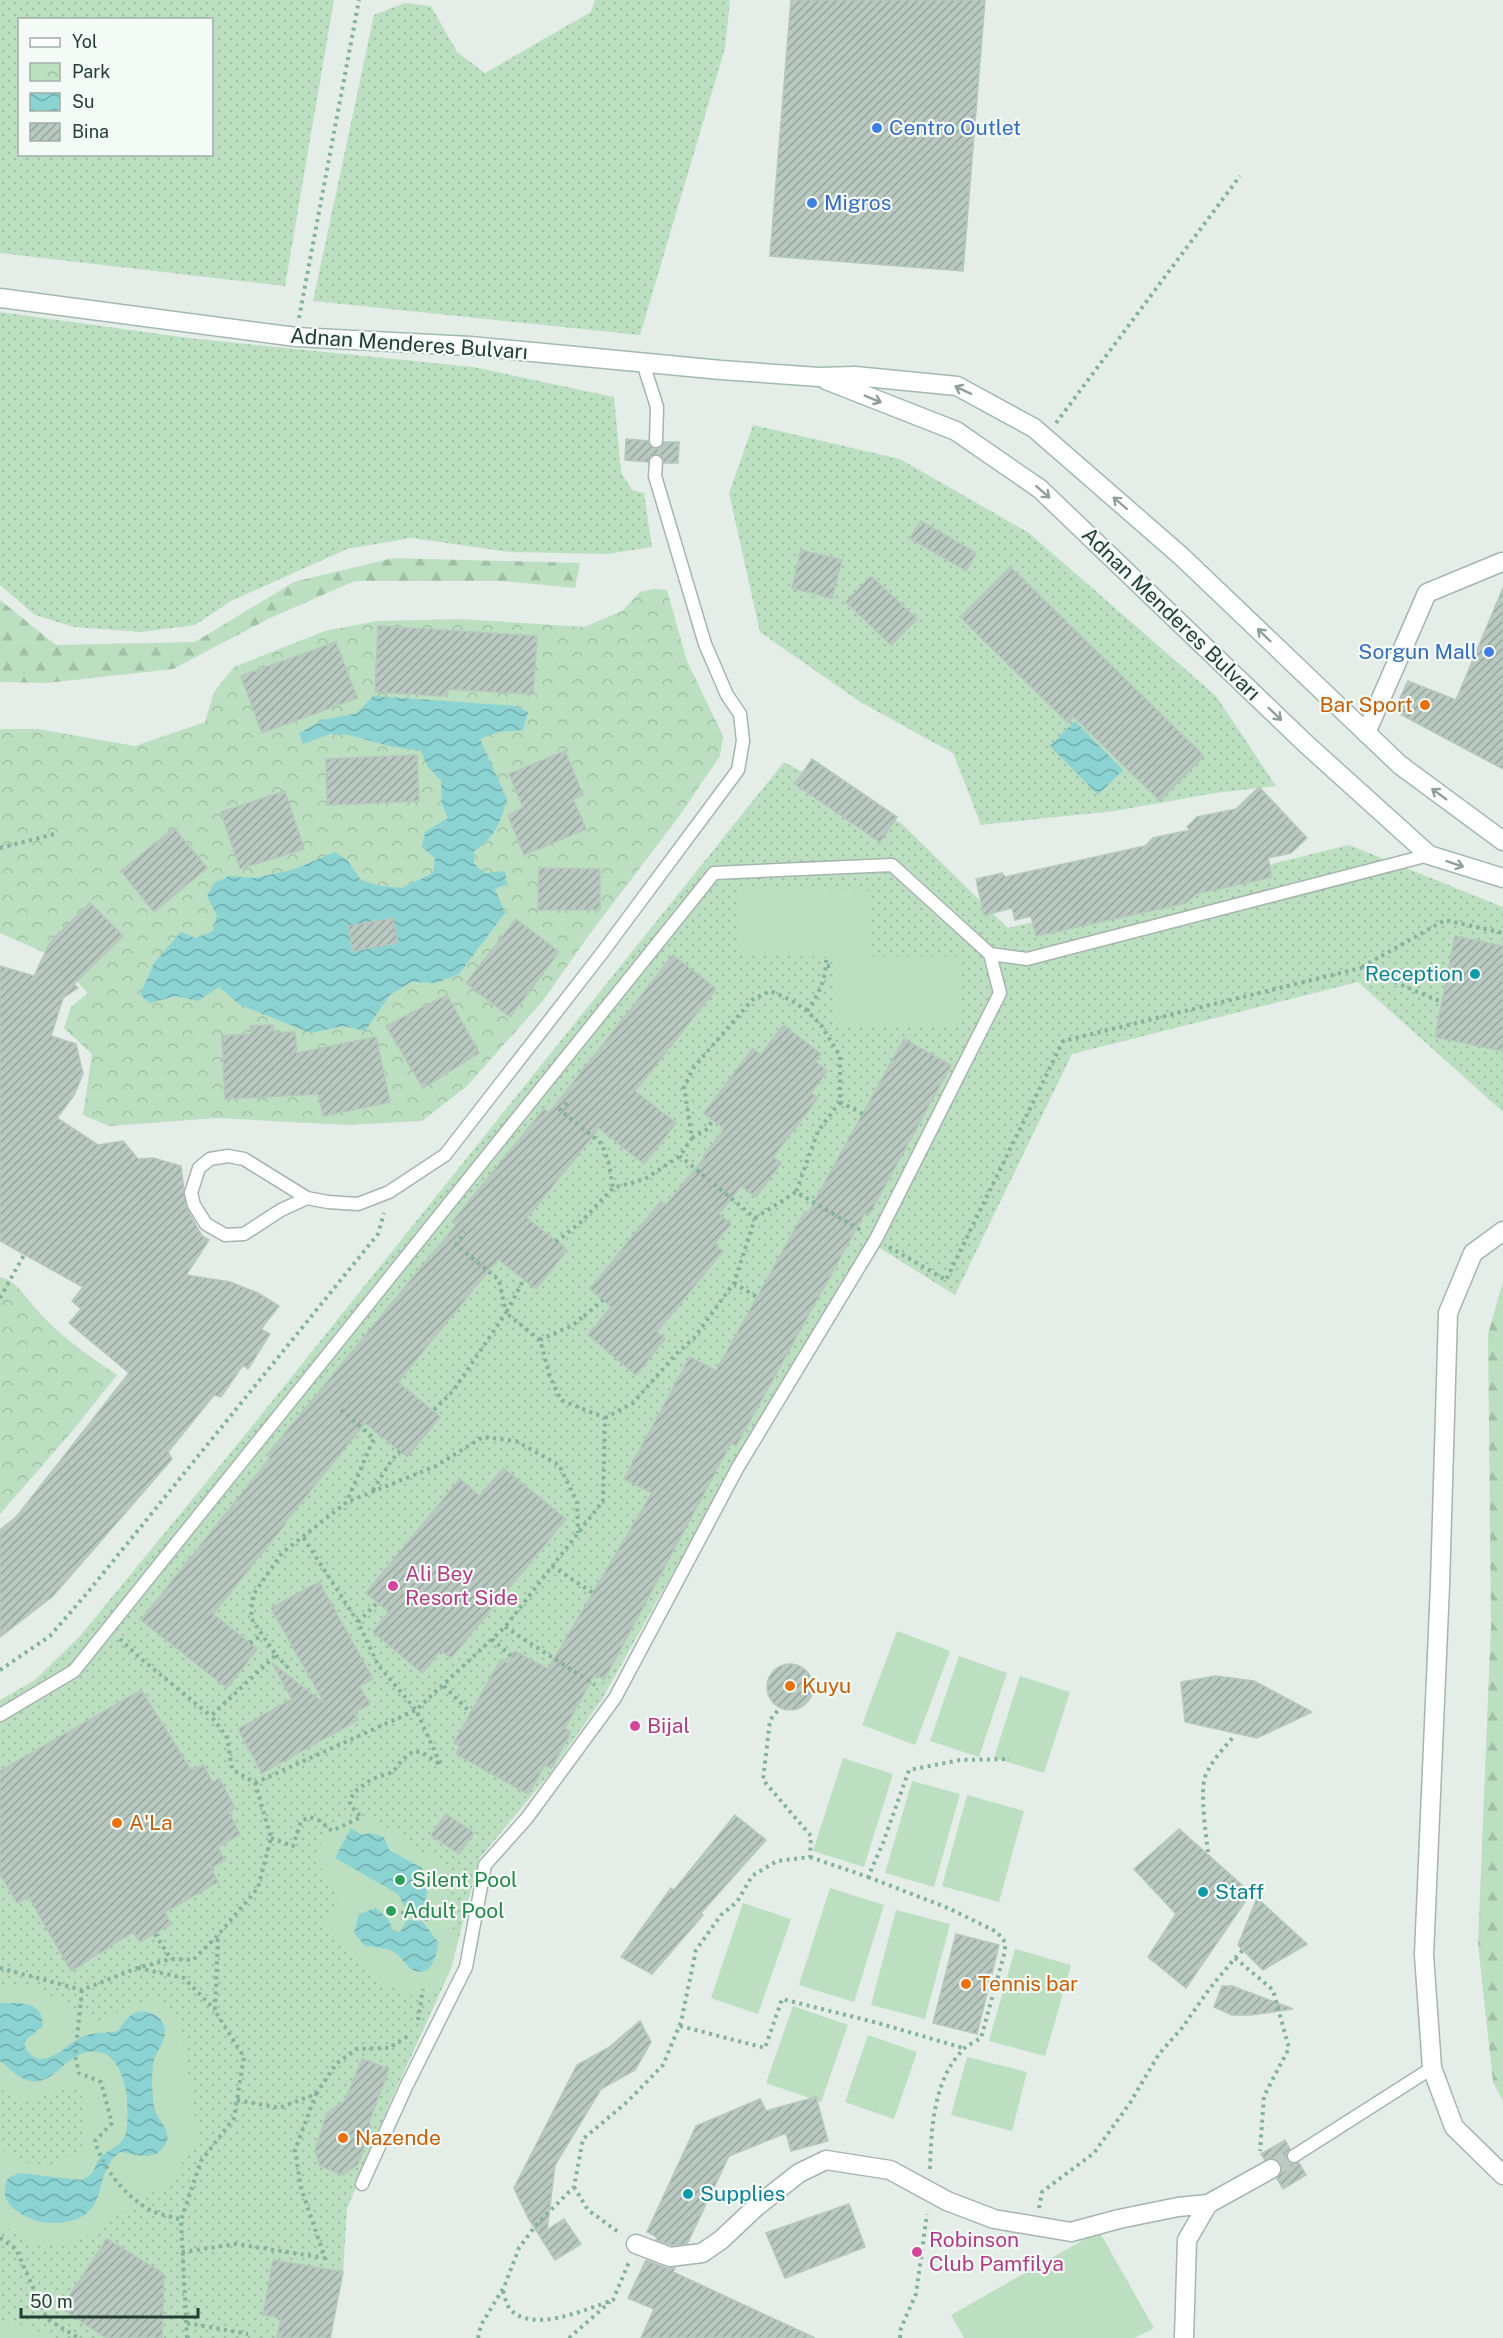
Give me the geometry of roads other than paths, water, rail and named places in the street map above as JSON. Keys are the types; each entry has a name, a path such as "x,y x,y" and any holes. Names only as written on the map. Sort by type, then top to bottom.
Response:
{"main road":[{"name":"Adnan Menderes Bulvarı","path":"0,297 296,337 470,346 643,363 819,377 855,376 957,386 1034,428 1181,556 1400,765 1503,842"},
{"name":"Adnan Menderes Bulvarı","path":"819,377 956,431 1040,489 1306,744 1429,855 1503,878"},
{"path":"1366,733 1427,593 1502,561"},
{"path":"1503,1231 1473,1254 1448,1313 1440,1585 1424,1954 1432,2068 1454,2127 1503,2175"},
{"path":"636,2244 670,2257 702,2253 721,2240 756,2206 798,2173 826,2160 890,2170 929,2192 994,2219 1071,2232 1128,2217 1178,2207 1208,2204 1264,2173"},
{"path":"1184,2338 1187,2240 1208,2204"}],"lane":[{"path":"643,363 657,407 656,441"},
{"path":"307,1198 281,1210 244,1234 225,1235 206,1224 194,1205 191,1193 199,1168 210,1159 228,1156 244,1159 307,1198 358,1204 389,1192 445,1155 602,953 738,771 743,741 740,714 727,695 705,644 655,476 656,462"},
{"path":"990,954 1027,959 1429,855"},
{"path":"0,1715 74,1671 714,873 892,865 990,954 1000,993 876,1239 738,1467 615,1698 527,1818 485,1865 466,1967 406,2087 362,2184"},
{"path":"1294,2156 1432,2068"}],"water":[{"path":"373,696 516,706 528,712 523,730 499,732 480,739 507,799 496,828 474,851 474,863 484,873 505,871 507,884 495,889 505,913 459,974 436,983 411,982 390,995 365,1031 343,1026 311,1033 240,1005 219,987 198,1001 176,996 150,1003 140,995 154,963 181,932 196,938 213,931 217,916 207,896 214,883 229,876 255,878 295,869 335,852 347,860 361,880 380,886 402,888 433,873 435,858 422,847 425,832 448,818 442,804 441,780 428,767 421,751 389,746 349,735 330,734 303,744 299,733 323,720 357,713"},
{"path":"1075,721 1123,770 1098,795 1050,746"},
{"name":"Silent Pool","path":"351,1828 362,1835 369,1833 384,1837 389,1850 422,1868 427,1893 423,1912 408,1912 398,1894 335,1858"},
{"name":"Silent Pool","path":"376,1908 388,1919 393,1930 400,1932 407,1920 422,1921 438,1942 435,1958 426,1971 415,1971 393,1952 365,1946 354,1933 359,1914"},
{"path":"0,2003 22,2003 35,2007 39,2011 43,2026 27,2039 24,2045 31,2054 38,2058 54,2055 84,2036 118,2031 135,2013 151,2013 164,2024 165,2034 154,2060 152,2083 156,2112 167,2133 165,2145 151,2156 120,2152 105,2172 94,2205 86,2214 74,2220 44,2222 21,2214 7,2200 6,2182 8,2178 19,2173 81,2180 91,2174 99,2159 119,2144 126,2132 126,2091 122,2076 116,2064 108,2056 96,2052 75,2057 45,2079 30,2081 22,2078 0,2061"}],"tunnel":[{"path":"1271,2169 1294,2156"}],"place":[{"name":"Centro Outlet","path":"877,128"},
{"name":"Migros","path":"812,203"},
{"name":"Sorgun Mall","path":"1489,652"},
{"name":"Bar Sport","path":"1425,705"},
{"name":"Reception","path":"1475,974"},
{"name":"Ali Bey Resort Side","path":"393,1586"},
{"name":"Kuyu","path":"790,1686"},
{"name":"Bijal","path":"635,1726"},
{"name":"A'La","path":"117,1823"},
{"name":"Silent Pool","path":"400,1880"},
{"name":"Staff","path":"1203,1892"},
{"name":"Adult Pool","path":"391,1911"},
{"name":"Tennis bar","path":"966,1984"},
{"name":"Nazende","path":"343,2138"},
{"name":"Supplies","path":"688,2194"},
{"name":"Robinson Club Pamfilya","path":"917,2252"}]}
